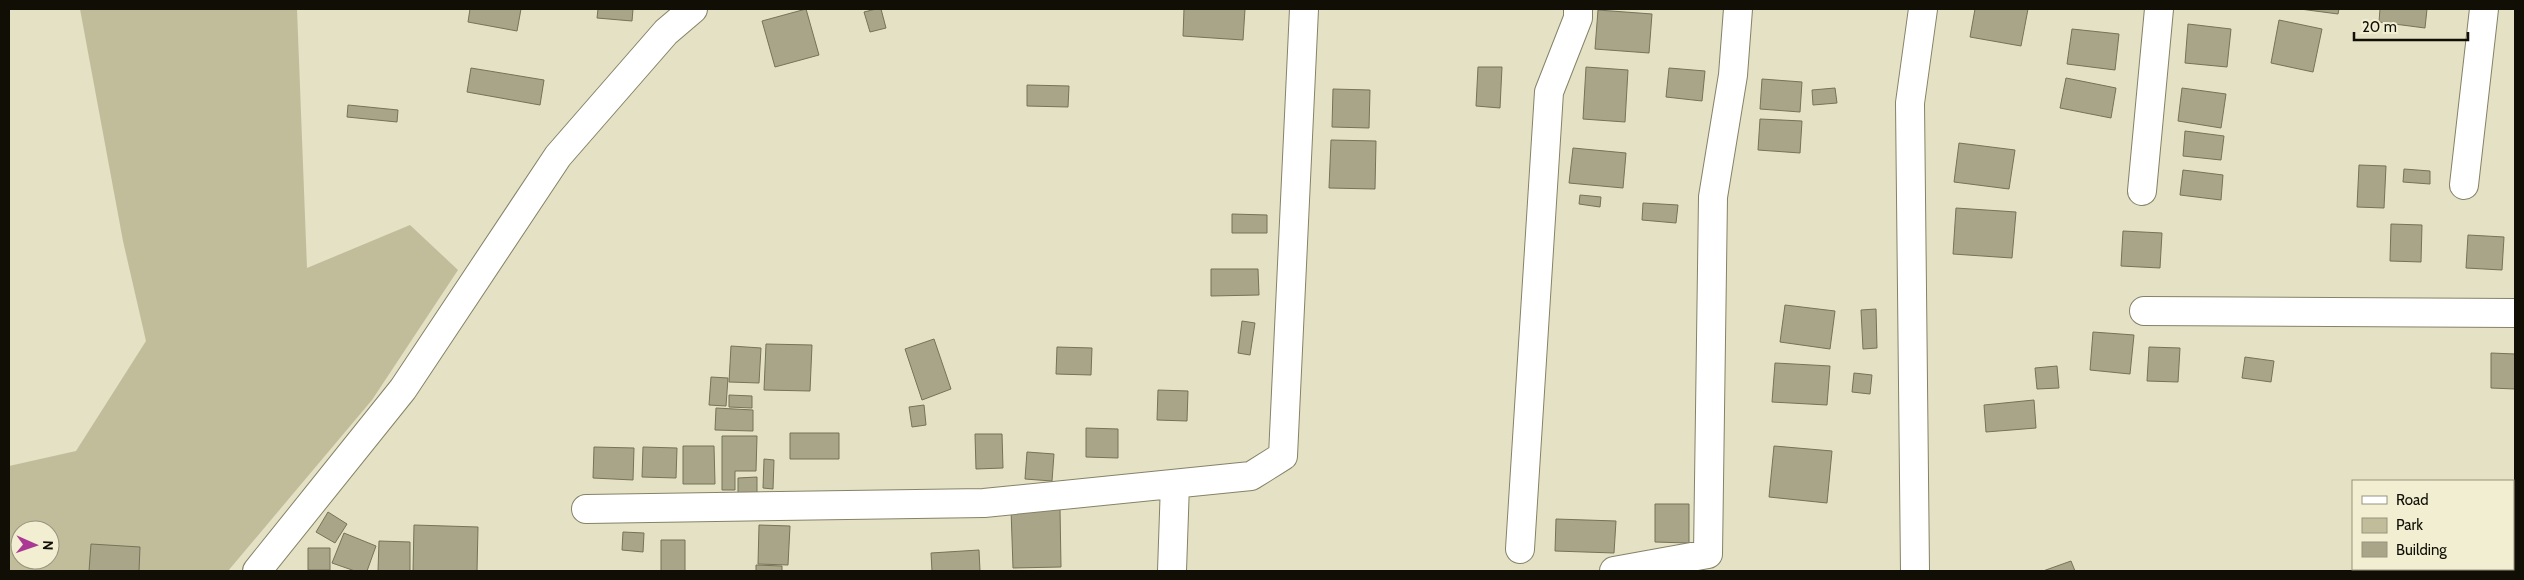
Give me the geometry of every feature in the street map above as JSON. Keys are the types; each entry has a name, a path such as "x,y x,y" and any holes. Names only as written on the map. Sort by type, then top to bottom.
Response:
{"street":[{"path":"257,571 403,389 558,156 666,32 693,9"},
{"path":"586,509 984,503 1251,476 1283,456 1304,9"},
{"path":"1520,549 1549,92 1578,18 1578,9"},
{"path":"1614,571 1708,554 1713,197 1733,75 1738,9"},
{"path":"1916,571 1910,103 1923,9"},
{"path":"2142,191 2159,9"},
{"path":"2464,185 2484,9"},
{"path":"2144,312 2515,313"},
{"path":"1172,571 1175,484"}],"green space":[{"path":"80,9 297,9 307,268 410,225 458,270 372,400 228,571 9,571 9,466 76,451 146,341 123,241"}],"building":[{"path":"470,9 521,9 517,31 468,22"},
{"path":"598,9 633,9 632,21 597,18"},
{"path":"806,9 819,55 775,67 762,21"},
{"path":"881,9 886,28 870,32 864,12"},
{"path":"1184,9 1245,9 1243,40 1183,36"},
{"path":"1975,9 2028,9 2021,46 1970,37"},
{"path":"2300,9 2339,9 2338,14"},
{"path":"2380,9 2427,9 2425,28 2379,22"},
{"path":"1598,10 1652,14 1649,53 1595,49"},
{"path":"2279,20 2322,29 2313,72 2271,63"},
{"path":"2188,24 2231,29 2227,67 2185,63"},
{"path":"2072,29 2119,34 2115,70 2067,64"},
{"path":"1478,67 1502,67 1500,108 1476,106"},
{"path":"1586,67 1628,70 1625,122 1583,119"},
{"path":"471,68 544,80 540,105 467,92"},
{"path":"1669,68 1705,71 1702,101 1666,97"},
{"path":"2066,78 2116,88 2111,118 2060,108"},
{"path":"1762,79 1802,82 1800,112 1760,109"},
{"path":"1027,85 1069,86 1068,107 1027,106"},
{"path":"1835,88 1837,103 1813,105 1812,90"},
{"path":"2182,88 2226,94 2221,128 2178,121"},
{"path":"1333,89 1370,90 1369,128 1332,127"},
{"path":"348,105 398,110 397,122 347,117"},
{"path":"1760,119 1802,121 1800,153 1758,150"},
{"path":"2185,131 2224,136 2221,160 2183,156"},
{"path":"1331,140 1376,141 1375,189 1329,188"},
{"path":"1959,143 2015,150 2009,189 1954,182"},
{"path":"1573,148 1626,153 1623,188 1569,183"},
{"path":"2359,165 2386,166 2384,208 2357,207"},
{"path":"2404,169 2430,171 2430,184 2403,182"},
{"path":"2183,170 2223,175 2221,200 2180,195"},
{"path":"1580,195 1601,197 1600,207 1579,204"},
{"path":"1643,203 1678,205 1676,223 1642,220"},
{"path":"1956,208 2016,212 2012,258 1953,254"},
{"path":"1232,214 1267,215 1267,233 1232,233"},
{"path":"2391,224 2422,225 2421,262 2390,261"},
{"path":"2123,231 2162,233 2160,268 2121,266"},
{"path":"2468,235 2504,237 2502,270 2466,268"},
{"path":"1211,269 1258,269 1259,295 1211,296"},
{"path":"1785,305 1835,311 1830,349 1780,342"},
{"path":"1876,309 1877,348 1863,349 1861,310"},
{"path":"1242,321 1255,323 1250,355 1238,353"},
{"path":"2093,332 2134,335 2130,374 2090,370"},
{"path":"934,339 951,389 922,400 905,349"},
{"path":"766,344 812,345 810,391 764,390"},
{"path":"731,346 761,348 759,383 729,382"},
{"path":"1057,347 1092,348 1091,375 1056,374"},
{"path":"2149,347 2180,348 2178,382 2147,381"},
{"path":"2491,353 2515,354 2515,389 2491,388"},
{"path":"2245,357 2274,361 2271,382 2242,378"},
{"path":"1775,363 1830,366 1827,405 1772,402"},
{"path":"2057,366 2059,388 2037,389 2035,368"},
{"path":"1854,373 1872,375 1870,394 1852,392"},
{"path":"711,377 728,378 726,406 709,405"},
{"path":"1158,390 1188,391 1187,421 1157,420"},
{"path":"729,395 752,396 752,408 729,407"},
{"path":"2034,400 2036,428 1986,432 1984,405"},
{"path":"924,405 926,425 912,427 909,407"},
{"path":"716,408 753,410 753,431 715,430"},
{"path":"1086,428 1118,429 1118,458 1086,457"},
{"path":"790,433 839,433 839,459 790,459"},
{"path":"975,434 1002,434 1003,468 976,469"},
{"path":"722,436 757,436 756,471 735,471 735,490 722,490"},
{"path":"683,446 714,446 715,484 683,484"},
{"path":"1774,446 1832,451 1827,503 1769,497"},
{"path":"594,447 634,448 633,480 593,478"},
{"path":"643,447 677,448 676,478 642,477"},
{"path":"1027,452 1054,454 1052,481 1025,479"},
{"path":"764,459 774,460 773,489 763,488"},
{"path":"757,477 757,495 738,495 738,478"},
{"path":"1655,504 1689,504 1689,543 1655,542"},
{"path":"1011,509 1060,509 1061,567 1013,568"},
{"path":"328,512 347,524 335,543 316,532"},
{"path":"1556,519 1616,521 1614,553 1555,551"},
{"path":"414,525 478,527 477,571 413,571"},
{"path":"759,525 790,526 788,565 758,564"},
{"path":"623,532 644,533 643,552 622,550"},
{"path":"344,533 376,546 367,571 355,571 332,563"},
{"path":"661,540 685,540 685,571 661,571"},
{"path":"379,541 410,542 410,571 378,571"},
{"path":"91,544 140,547 139,571 89,571"},
{"path":"308,548 330,548 330,570 308,570"},
{"path":"979,550 980,571 932,571 931,553"},
{"path":"2071,561 2075,571 2043,571"},
{"path":"756,565 782,566 782,571 756,571"}]}
